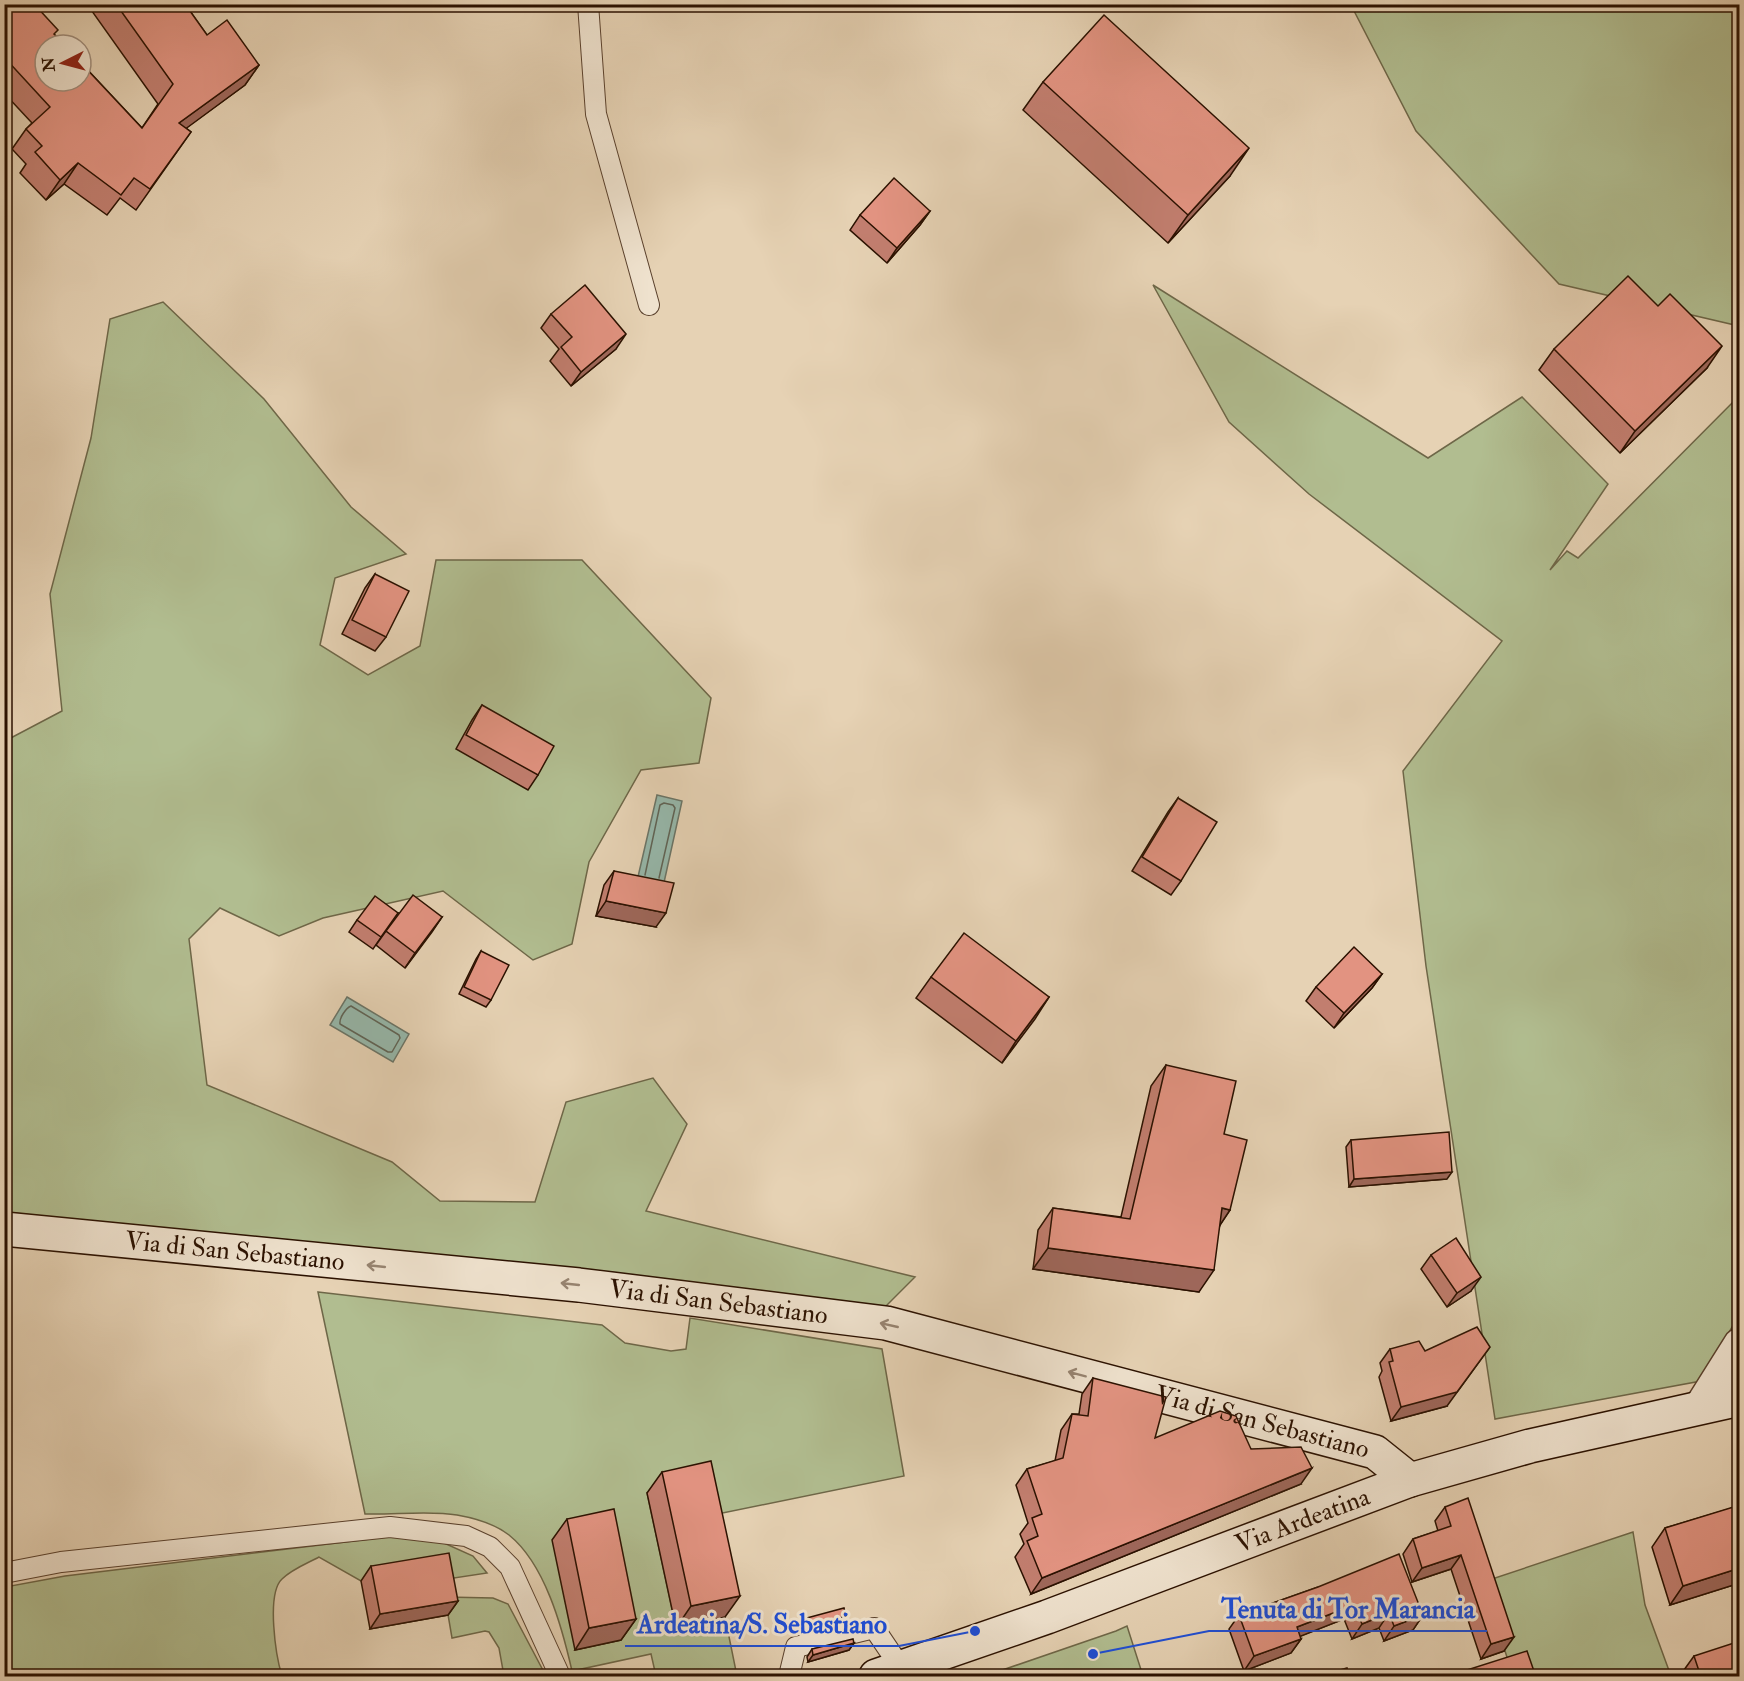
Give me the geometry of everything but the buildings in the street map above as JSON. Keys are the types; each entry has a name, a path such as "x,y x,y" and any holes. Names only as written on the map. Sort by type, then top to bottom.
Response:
{"main road":[{"name":"Via di San Sebastiano","path":"4,1229 579,1285 886,1323 1375,1452 1410,1480"},
{"path":"1701,1407 1740,1345"},
{"name":"Via Ardeatina","path":"889,1672 1047,1617 1410,1480 1530,1446 1740,1398"}],"lane":[{"path":"588,4 596,114 649,305"},
{"path":"4,1573 61,1562 390,1527 466,1536 490,1547 510,1567 560,1677"},
{"path":"789,1677 796,1647 874,1628 889,1672"}],"green space":[{"path":"1351,5 1739,5 1739,326 1559,284 1416,131"},
{"path":"1153,285 1428,458 1522,397 1608,484 1550,570 1567,551 1578,558 1739,396 1740,1313 1701,1381 1495,1419 1426,966 1403,771 1502,641 1309,494 1229,422"},
{"path":"163,302 264,399 351,507 406,554 335,578 320,645 368,675 420,646 436,560 582,560 711,698 699,763 641,770 589,862 572,944 533,960 443,891 323,918 279,936 220,908 189,939 207,1085 392,1162 440,1201 535,1202 566,1102 653,1078 687,1124 646,1211 915,1277 880,1312 520,1268 5,1212 5,741 62,711 50,594 91,438 110,319"},
{"path":"318,1292 602,1325 625,1343 671,1351 686,1349 690,1318 882,1349 904,1476 703,1517 647,1493 676,1627 725,1617 737,1676 656,1676 651,1654 572,1671 557,1616 542,1579 522,1547 509,1535 484,1522 457,1515 365,1514"},
{"path":"1633,1532 1645,1605 1671,1676 1513,1676 1483,1582"},
{"path":"395,1536 444,1543 473,1556 487,1573 441,1580 439,1567 361,1581 319,1557 305,1564 282,1579 274,1598 275,1641 282,1676 5,1676 5,1587 65,1576"},
{"path":"445,1597 493,1598 508,1604 546,1676 504,1676 499,1648 489,1632 452,1638"},
{"path":"1127,1626 1143,1676 985,1676 1116,1631"}],"water":[{"path":"657,795 682,801 663,887 637,881"},
{"path":"347,997 409,1034 393,1062 330,1025"}],"place":[{"name":"Ardeatina/S. Sebastiano","path":"975,1631"},
{"name":"Tenuta di Tor Marancia","path":"1093,1654"}]}
